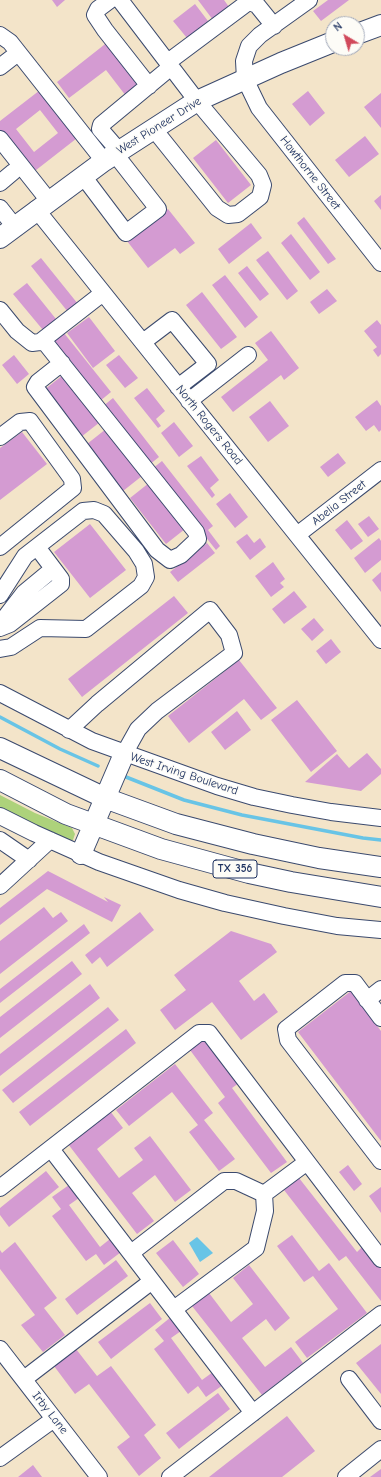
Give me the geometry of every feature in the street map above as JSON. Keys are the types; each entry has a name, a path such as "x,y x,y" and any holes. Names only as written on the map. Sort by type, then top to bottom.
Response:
{"main road":[{"path":"365,31 381,25"},
{"name":"West Pioneer Drive","path":"7,232 112,155 197,101 325,45"},
{"name":"TX 356","path":"0,748 105,798 176,824 217,835 319,858 381,866"},
{"path":"81,854 124,754"},
{"name":"TX 356","path":"0,780 66,814 161,849 249,873 291,882 381,897"}],"street":[{"path":"110,0 98,9 95,14 105,30 149,86"},
{"path":"120,0 197,101 259,175 263,185 260,197 238,214 228,215 217,208 153,128"},
{"path":"245,79 244,61 249,46 260,35 309,0"},
{"path":"112,155 100,129 101,125 149,86 170,65 247,3 251,1 258,5 274,26"},
{"path":"0,35 10,42 112,155 158,209 126,233 83,176"},
{"path":"0,67 18,52"},
{"name":"Hawthorne Street","path":"245,79 259,108 381,263"},
{"name":"North Rogers Road","path":"0,139 103,293 381,640"},
{"path":"0,183 13,172"},
{"path":"0,189 3,193 0,196"},
{"path":"0,208 7,232"},
{"path":"0,310 17,331 32,343 40,342 103,293"},
{"path":"142,342 172,320 208,364 178,387"},
{"path":"43,340 62,363 196,532 198,540 181,555 170,560 157,550 35,387 38,382 62,363"},
{"path":"189,401 248,356"},
{"path":"0,437 20,422 30,421 72,479 72,488 0,547"},
{"name":"Abelia Street","path":"297,535 381,470"},
{"path":"0,595 25,556 83,511 94,510 104,514 136,551 144,564 146,577 141,586 86,629 40,628 11,647 0,649"},
{"path":"0,628 10,624 61,584 61,579 37,546"},
{"path":"0,624 24,593 53,569"},
{"path":"69,730 102,699 210,610 230,635 234,654 157,711 138,729 124,754"},
{"name":"West Irving Boulevard","path":"0,693 69,730 124,754 254,797 331,812 381,818"},
{"path":"0,816 81,854 179,890 225,903 337,926 381,930"},
{"path":"0,840 29,860"},
{"path":"0,886 50,840"},
{"path":"381,1018 355,983 345,983 286,1029 288,1040 381,1161"},
{"path":"367,1000 381,989"},
{"path":"0,1188 199,1033 209,1033 381,1259"},
{"path":"50,1149 253,1413"},
{"path":"264,1194 307,1162"},
{"path":"131,1253 224,1181 236,1181 264,1194"},
{"path":"174,1309 256,1248 265,1212 264,1194"},
{"path":"24,1379 152,1281"},
{"path":"170,1477 381,1314"},
{"name":"Irby Lane","path":"0,1349 99,1477"},
{"path":"349,1379 381,1421"},
{"path":"0,1458 54,1419"},
{"path":"346,1477 381,1450"}],"green space":[{"path":"0,795 35,813 72,828 75,834 73,840 68,843 0,810"}],"water":[{"path":"197,1237 213,1253 200,1262 189,1243"}],"building":[{"path":"52,0 65,0 57,7"},
{"path":"198,0 224,0 229,7 213,20"},
{"path":"328,0 349,0 328,16 325,16 325,18 321,21 313,11"},
{"path":"195,4 208,21 187,38 173,21"},
{"path":"109,41 142,83 126,96 106,70 69,98 57,82"},
{"path":"44,87 81,135 31,174 0,134 0,121","holes":["40,110 58,133 34,152 16,129"]},
{"path":"308,91 325,113 310,126 292,104"},
{"path":"381,93 381,128 364,107"},
{"path":"365,136 379,154 349,177 335,160"},
{"path":"216,140 251,185 228,203 193,158"},
{"path":"381,195 381,210 374,201"},
{"path":"168,209 195,243 180,254 175,248 148,268 127,241"},
{"path":"304,217 336,259 328,264 297,223"},
{"path":"251,223 262,238 229,264 218,249"},
{"path":"291,234 320,272 310,280 281,243"},
{"path":"268,251 298,291 287,300 256,260"},
{"path":"41,258 78,304 68,312 31,266"},
{"path":"247,266 269,294 260,301 238,273"},
{"path":"225,275 258,317 245,328 212,285"},
{"path":"27,283 56,319 43,330 13,294"},
{"path":"327,289 337,301 319,314 310,302"},
{"path":"202,292 237,337 221,349 186,305"},
{"path":"89,317 115,351 93,368 67,333"},
{"path":"377,320 381,325 381,354 378,357 373,350 377,347 364,331"},
{"path":"271,331 299,368 284,380 281,375 233,412 221,397 268,360 255,343"},
{"path":"64,333 111,392 100,401 54,341"},
{"path":"14,355 29,374 17,384 2,365"},
{"path":"119,355 138,378 125,388 106,365"},
{"path":"63,375 100,422 81,437 44,390"},
{"path":"147,388 165,411 156,419 161,426 158,428 134,398"},
{"path":"113,398 159,457 149,465 102,407"},
{"path":"377,400 381,406 381,430 379,432 374,425 366,431 355,417"},
{"path":"270,401 289,426 268,442 249,417"},
{"path":"174,422 193,446 179,457 161,433"},
{"path":"106,429 142,476 123,491 87,444"},
{"path":"22,432 47,464 0,500 0,448"},
{"path":"338,453 346,463 328,477 320,467"},
{"path":"201,456 219,480 210,488 215,495 212,498 187,466"},
{"path":"162,461 213,526 208,530 220,546 216,550 152,469"},
{"path":"149,483 185,529 166,544 130,498"},
{"path":"230,493 248,517 235,528 216,504"},
{"path":"369,516 379,529 368,537 358,524"},
{"path":"347,520 363,541 351,550 335,530"},
{"path":"90,524 126,570 90,598 54,552"},
{"path":"247,534 254,543 260,538 266,547 250,560 236,542"},
{"path":"379,538 381,541 381,560 365,573 354,558"},
{"path":"207,543 215,553 178,582 170,572"},
{"path":"273,562 285,579 280,583 284,587 271,597 255,576"},
{"path":"381,572 381,592 372,580"},
{"path":"294,591 307,607 284,624 272,609"},
{"path":"174,596 188,613 82,697 68,679"},
{"path":"314,618 324,630 312,641 301,629"},
{"path":"331,639 341,652 326,664 316,651"},
{"path":"239,660 277,708 261,720 244,699 189,743 168,716"},
{"path":"297,700 337,751 311,772 271,720"},
{"path":"237,711 251,730 225,750 211,732"},
{"path":"367,753 381,769 381,774 361,791 305,782 337,754 349,768"},
{"path":"48,871 108,902 104,897 121,905 112,922 47,889 0,925 0,908"},
{"path":"44,907 53,918 61,912 68,921 0,974 0,941"},
{"path":"140,912 154,930 107,967 100,957 92,964 85,955"},
{"path":"84,924 90,933 0,1003 0,989"},
{"path":"231,931 271,944 277,952 239,981 254,1001 264,993 278,1012 241,1040 212,1002 175,1030 160,1010 186,990 174,975"},
{"path":"72,961 82,974 0,1038 0,1017"},
{"path":"90,984 100,998 0,1076 0,1054"},
{"path":"351,991 381,1031 381,1141 298,1032"},
{"path":"108,1007 119,1020 13,1103 2,1090"},
{"path":"126,1029 136,1043 30,1126 19,1112"},
{"path":"206,1038 239,1083 232,1088 287,1162 271,1173 218,1103 225,1097 190,1050"},
{"path":"175,1064 213,1113 204,1120 235,1159 219,1171 189,1132 198,1125 172,1092 129,1126 116,1110"},
{"path":"110,1111 123,1128 97,1149 119,1178 143,1160 134,1148 150,1136 191,1190 175,1202 155,1175 132,1193 154,1221 137,1234 68,1144"},
{"path":"348,1165 362,1184 354,1191 339,1172"},
{"path":"46,1171 59,1187 9,1227 0,1215 0,1208"},
{"path":"299,1178 357,1252 363,1246 381,1269 381,1301 346,1256 339,1261 284,1190"},
{"path":"69,1185 79,1198 69,1205 100,1247 110,1239 121,1252 104,1265 96,1254 86,1261 52,1216 61,1209 52,1197"},
{"path":"381,1187 381,1213 369,1196"},
{"path":"292,1235 319,1271 329,1263 367,1313 307,1358 295,1342 338,1309 313,1276 304,1282 277,1246"},
{"path":"173,1240 199,1274 183,1287 156,1253"},
{"path":"15,1242 57,1298 44,1308 65,1335 43,1352 21,1325 35,1315 0,1269 0,1250 2,1253"},
{"path":"116,1260 128,1276 77,1315 65,1299"},
{"path":"249,1265 290,1318 275,1331 266,1319 242,1338 265,1367 291,1347 303,1363 262,1395 192,1306 209,1293 231,1322 253,1304 233,1278"},
{"path":"150,1303 162,1319 111,1359 98,1342"},
{"path":"171,1317 181,1331 171,1338 202,1380 213,1372 223,1385 206,1397 198,1386 188,1394 154,1349 164,1341 155,1330"},
{"path":"381,1344 381,1394 356,1363"},
{"path":"76,1349 97,1376 111,1366 156,1425 144,1435 161,1458 139,1476 117,1447 130,1437 89,1384 75,1394 54,1366"},
{"path":"218,1393 230,1409 179,1449 166,1433"},
{"path":"287,1416 315,1451 282,1477 209,1477"},
{"path":"33,1465 42,1477 18,1477"},
{"path":"381,1469 381,1477 370,1477"}],"waterway":[{"path":"0,717 60,749 98,766"},
{"path":"126,777 184,800 242,815 363,838 381,840"}]}
